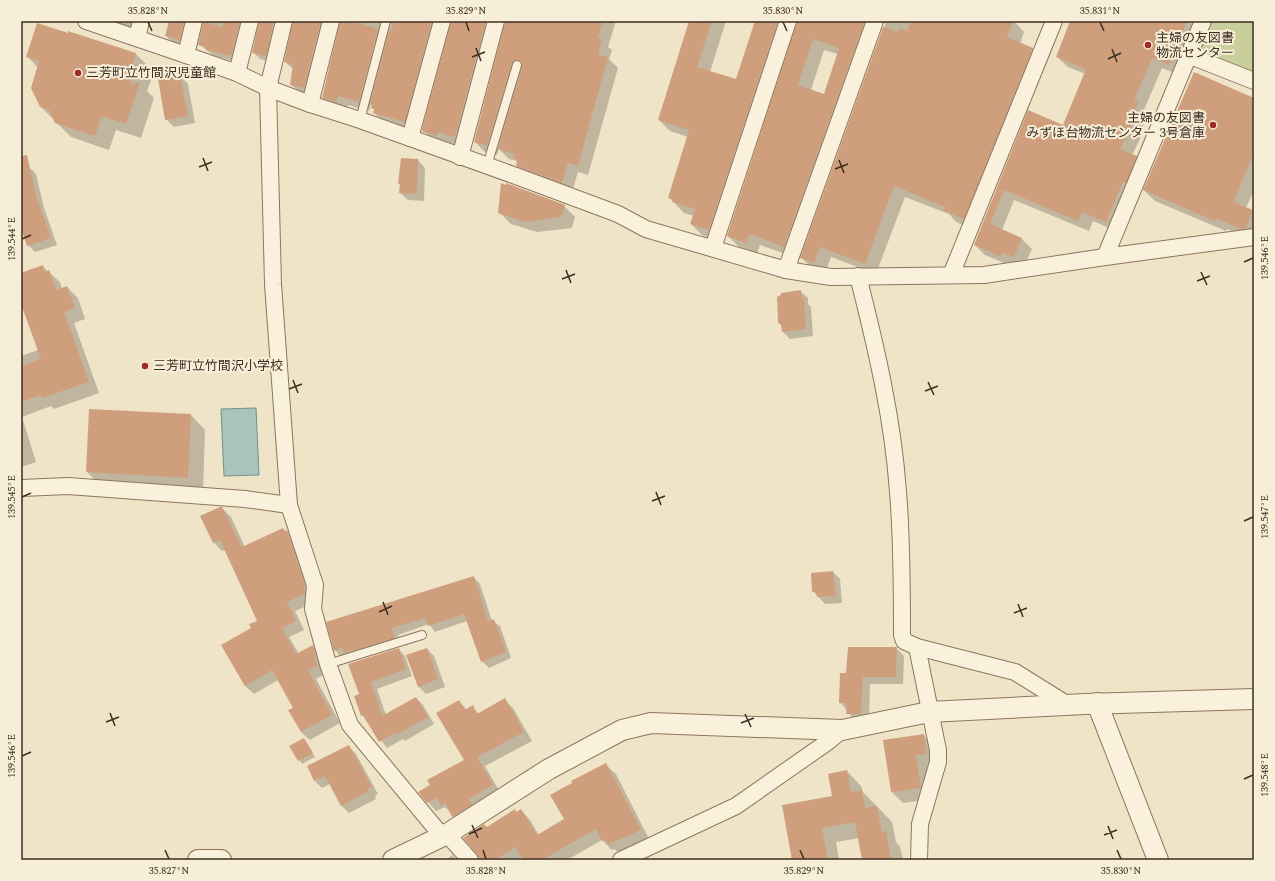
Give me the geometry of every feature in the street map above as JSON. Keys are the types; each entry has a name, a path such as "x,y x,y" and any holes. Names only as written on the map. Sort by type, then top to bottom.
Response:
{"street":[{"path":"137,38 141,21"},
{"path":"186,54 194,21"},
{"path":"238,73 250,21"},
{"path":"284,21 268,88 273,284 288,505 315,585 313,609 328,664 350,725 445,835 470,860"},
{"path":"310,104 331,21"},
{"path":"410,138 442,21"},
{"path":"460,157 496,21"},
{"path":"713,248 788,21"},
{"path":"786,270 875,21"},
{"path":"952,275 1054,21"},
{"path":"1105,257 1202,21"},
{"path":"90,22 186,54 238,73 268,88 310,104 360,120 618,214 646,229 786,270 831,277 984,275 1254,237"},
{"path":"1188,55 1254,81"},
{"path":"858,276 878,363 892,438 902,545 902,635 904,641 917,647 1015,672 1068,705"},
{"path":"21,488 68,486 245,498 288,505"},
{"path":"917,647 929,712 938,750 938,762 920,824 919,860"},
{"path":"393,860 445,835 549,769 622,730 651,723 842,730 929,712 1097,703 1254,699"},
{"path":"1097,703 1158,860"},
{"path":"621,860 736,806 829,741 842,730"},
{"path":"198,860 221,860"}],"lane":[{"path":"360,120 386,21"},
{"path":"487,166 517,65"},
{"path":"328,664 422,635"}],"green space":[{"path":"1212,21 1254,21 1254,75 1205,55 1201,47"}],"water":[{"path":"256,408 259,475 224,476 221,409"}],"building":[{"path":"169,21 184,21 180,40 165,36"},
{"path":"223,21 240,21 231,56 206,50 206,47 198,45 203,22 222,27"},
{"path":"259,21 274,21 266,56 252,53"},
{"path":"293,21 321,21 304,88 290,85 293,64 284,62"},
{"path":"340,21 358,21 358,23 378,29 359,102 338,96 336,102 322,98"},
{"path":"394,21 432,21 405,122 373,113 374,109 371,108 372,105 370,104 389,31 391,32"},
{"path":"451,21 486,21 455,137 438,132 437,136 423,132 422,129"},
{"path":"505,21 603,21 598,38 602,39 598,55 608,57 578,166 568,163 562,183 516,165 517,160 513,158 514,154 498,149 522,67 519,60 515,60 512,63 487,146 474,142"},
{"path":"689,21 712,21 697,67 736,79 755,21 778,21 709,230 690,224 695,209 672,202 673,200 668,198 689,130 658,120"},
{"path":"797,21 865,21 784,247 749,234 746,243 727,236","holes":["813,39 839,48 824,94 798,85"]},
{"path":"911,21 1013,21 1007,37 1033,48 964,219 944,211 945,207 894,186 865,264 820,247 814,263 800,258 883,27 898,32 899,29 907,31"},
{"path":"1070,21 1187,21 1169,65 1152,58 1134,100 1139,102 1130,121 1133,122 1120,149 1137,156 1126,183 1123,182 1106,222 1082,212 1078,221 1004,190 990,224 1022,238 1014,257 1002,252 1001,257 974,245 1028,110 1063,125 1086,69 1056,57"},
{"path":"37,23 68,33 68,31 136,53 133,64 136,65 130,84 140,82 126,124 101,116 95,136 55,123 49,110 40,107 31,88 39,61 26,57"},
{"name":"主婦の友図書 みずほ台物流センター 3号倉庫","path":"1194,72 1254,98 1254,153 1233,202 1253,210 1246,228 1242,229 1216,219 1215,221 1143,190"},
{"path":"180,75 188,116 165,120 158,79"},
{"path":"27,155 37,199 51,238 27,246 21,228 21,156"},
{"path":"401,158 418,159 417,194 399,193 400,184 398,184"},
{"path":"501,183 506,185 506,183 565,205 561,217 525,222 498,213"},
{"path":"43,265 45,272 49,270 56,290 67,286 75,308 64,312 89,382 42,398 41,395 21,402 21,366 41,359 21,304 21,273"},
{"path":"801,290 802,299 804,298 806,329 782,332 781,325 778,323 777,297 781,295 781,293"},
{"path":"89,409 191,414 188,478 86,472"},
{"path":"222,507 242,547 283,528 285,531 287,530 305,586 305,594 287,602 296,621 282,628 296,654 313,645 316,657 314,658 318,665 308,670 332,715 301,732 288,710 293,708 272,670 245,686 221,645 251,628 249,624 257,621 220,540 213,543 200,516"},
{"path":"833,571 836,596 817,597 816,592 812,592 811,573"},
{"path":"474,576 488,621 494,619 506,652 481,662 464,614 428,626 425,618 392,628 395,638 344,653 342,648 334,651 326,622"},
{"path":"848,647 897,647 896,677 863,677 861,714 846,714 847,703 839,703 840,673 846,673"},
{"path":"399,648 406,669 371,682 382,716 416,697 428,717 397,735 396,732 379,742 363,715 361,716 354,696 359,694 348,664"},
{"path":"427,648 438,679 418,687 406,655"},
{"path":"505,698 524,732 477,757 493,785 469,799 472,805 452,817 445,802 441,805 437,798 427,803 418,792 430,785 427,780 464,760 436,713 459,700 465,710 473,705 477,714"},
{"path":"924,734 927,754 916,755 921,788 891,792 883,740"},
{"path":"304,738 313,753 298,761 289,746"},
{"path":"349,745 372,787 368,789 369,791 341,806 325,776 314,781 307,766"},
{"path":"606,763 641,830 609,844 604,840 602,841 596,829 542,860 523,860 515,847 495,860 479,860 477,854 463,838 484,824 487,827 515,809 516,812 521,809 537,835 564,819 550,795 572,783 571,781"},
{"path":"847,770 851,792 862,790 865,808 877,806 882,832 886,831 891,860 862,860 855,822 822,828 828,860 792,860 782,805 832,796 828,774"}],"place":[{"name":"主婦の友図書 物流センター","path":"1148,45"},
{"name":"三芳町立竹間沢児童館","path":"78,73"},
{"name":"主婦の友図書 みずほ台物流センター 3号倉庫","path":"1213,125"},
{"name":"三芳町立竹間沢小学校","path":"145,366"}]}
